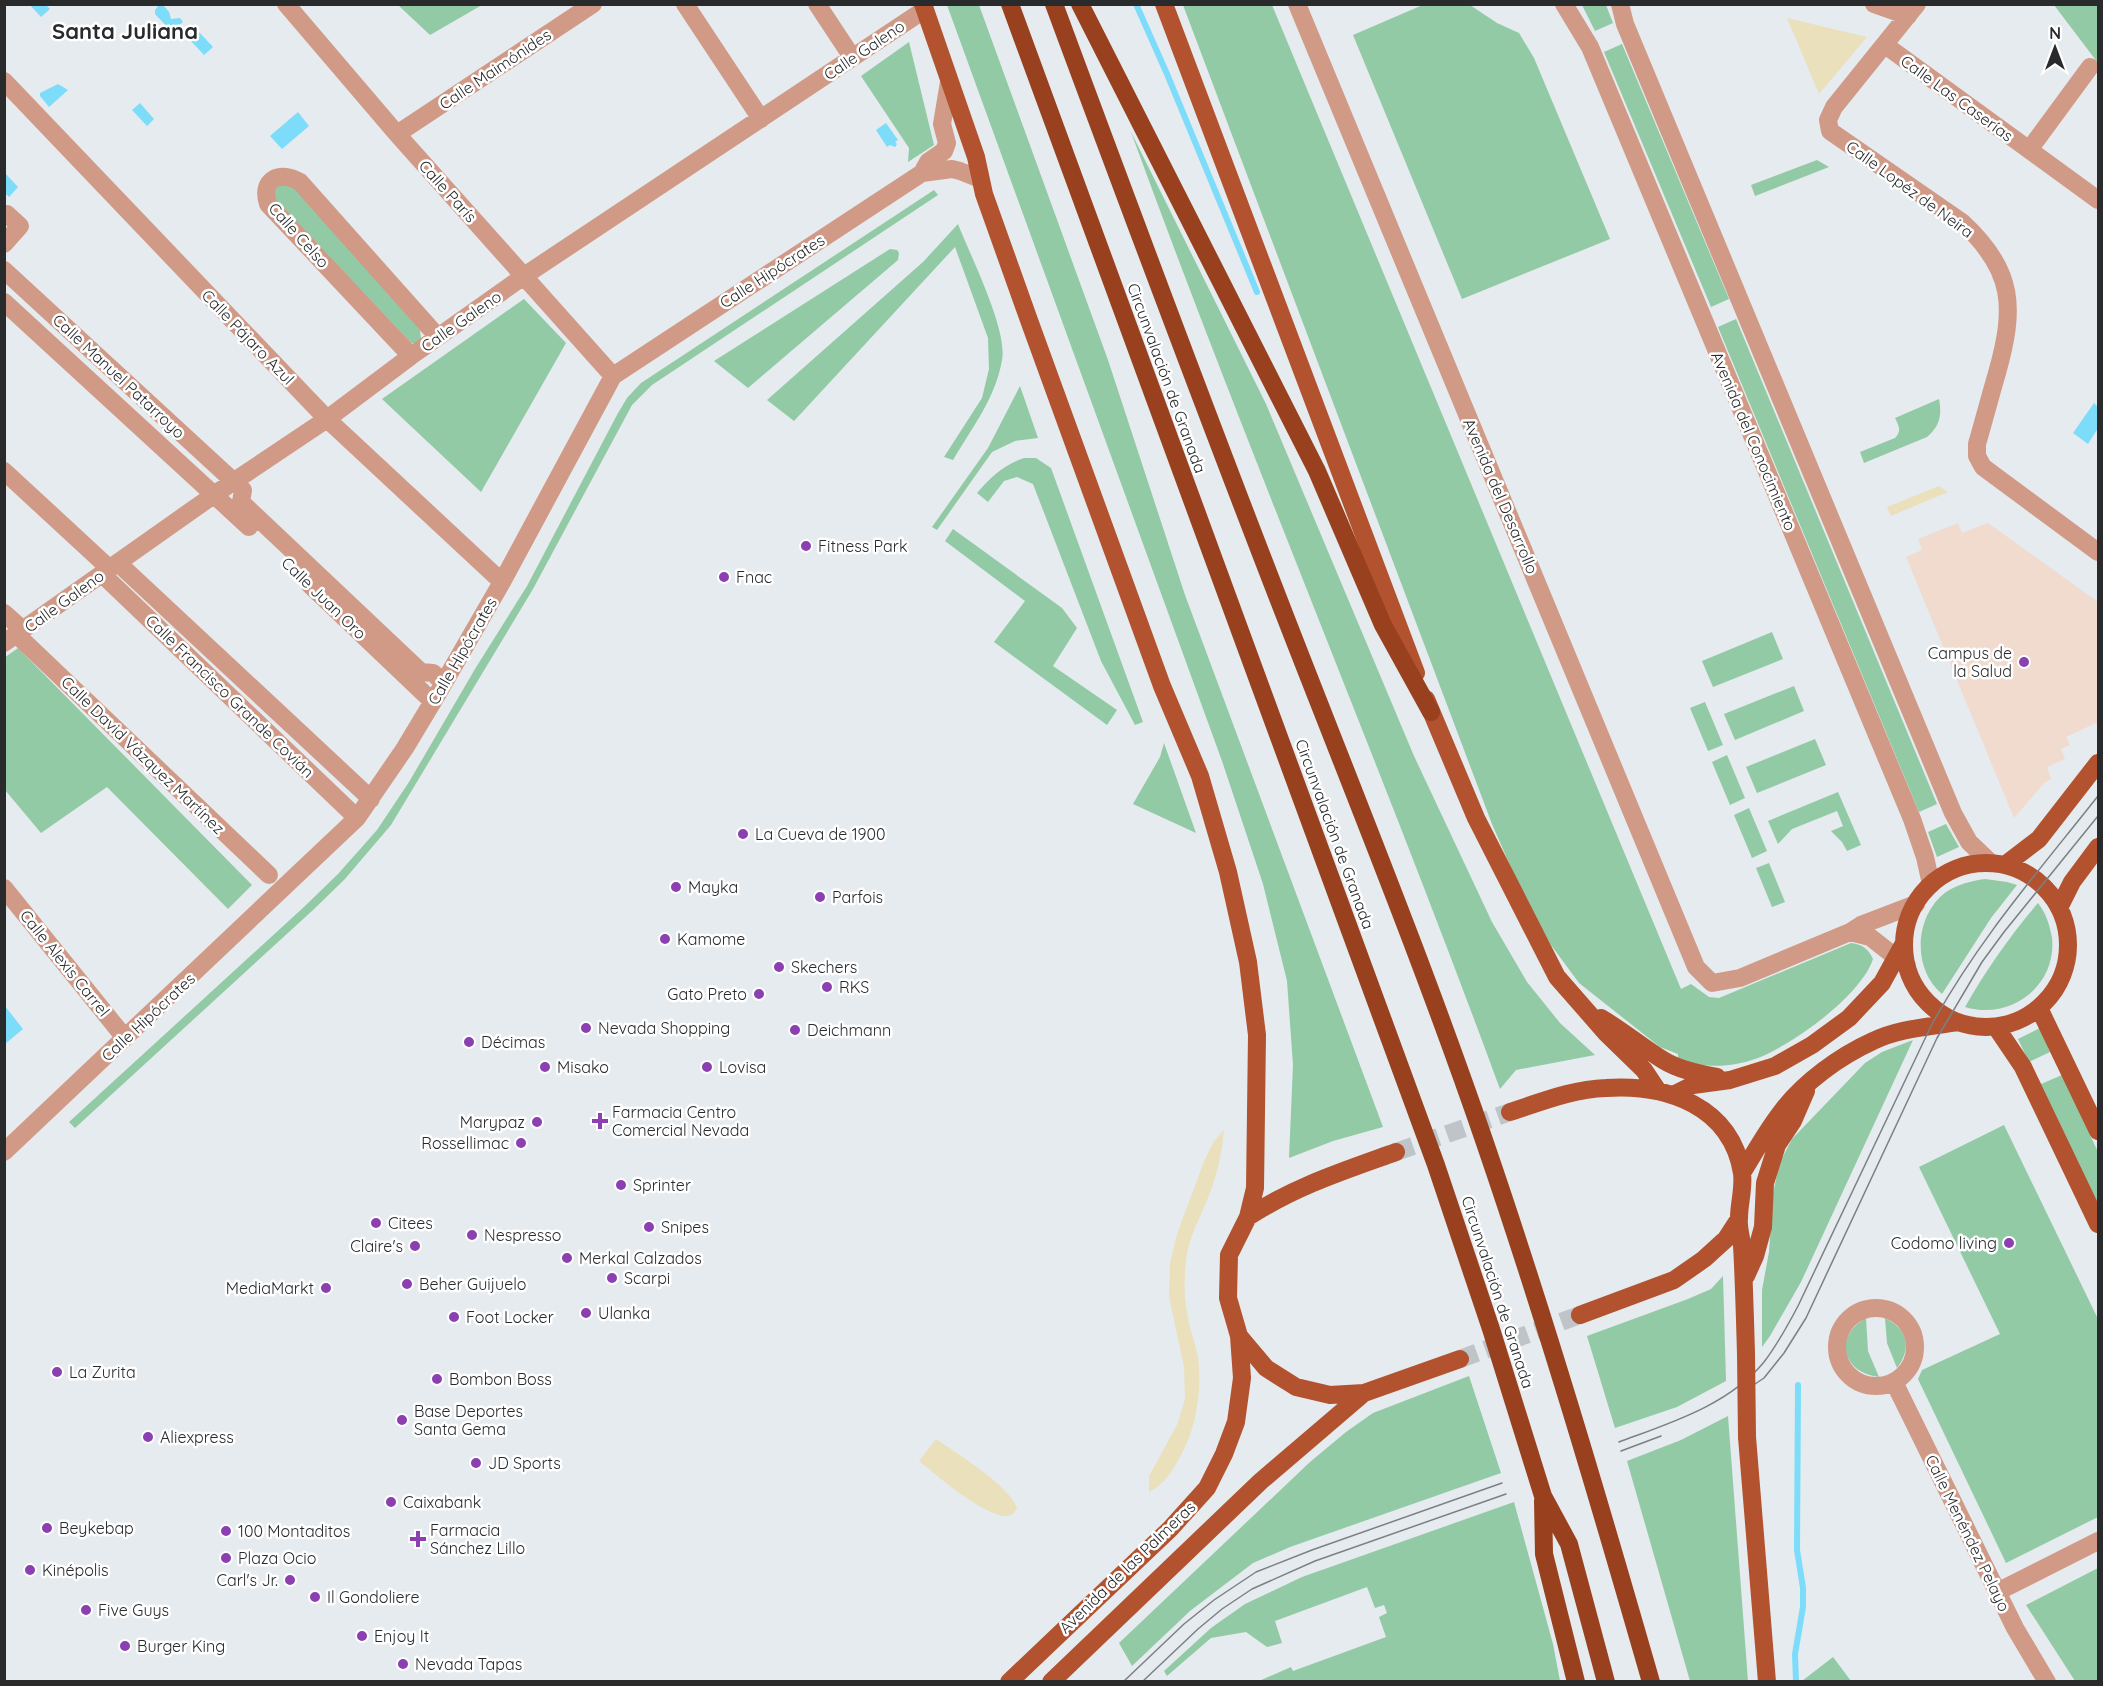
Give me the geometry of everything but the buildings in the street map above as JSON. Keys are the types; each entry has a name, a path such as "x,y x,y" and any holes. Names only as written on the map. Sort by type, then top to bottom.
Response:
{"highway":[{"name":"Circunvalación de Granada","path":"1010,4 1436,1165 1491,1329 1543,1496 1569,1544 1606,1682"},
{"name":"Circunvalación de Granada","path":"1054,4 1270,579 1427,984 1484,1141 1560,1370 1651,1682"},
{"path":"1080,4 1311,461 1383,625 1431,712"},
{"path":"1543,1496 1544,1554 1576,1682"}],"main road":[{"path":"1164,4 1431,712 1476,818 1557,977 1606,1033 1666,1093"},
{"path":"923,7 976,158 980,179 1162,686 1200,776 1228,872 1248,962 1257,1035 1255,1188 1248,1217 1229,1255 1228,1298 1239,1335 1266,1368 1296,1387 1330,1395 1364,1393 1460,1359"},
{"path":"1998,864 2039,838 2098,763"},
{"path":"2059,908 2072,882 2098,847"},
{"path":"1998,864 2019,870 2043,885 2059,908 2066,924 2068,941 2066,967 2056,988 2039,1008 2023,1018 1996,1027 1981,1027 1958,1022 1939,1012 1923,998 1912,981 1903,955 1907,924 1916,904 1931,884 1961,867 1998,864"},
{"path":"1666,1093 1693,1085 1730,1080 1775,1066 1812,1045 1849,1018 1903,955"},
{"path":"2039,1008 2098,1131"},
{"path":"1586,1009 1664,1061 1695,1073 1730,1080"},
{"path":"1742,1173 1782,1110 1809,1083 1846,1055 1874,1040 1914,1028 1958,1022"},
{"path":"1996,1027 2023,1068 2098,1224"},
{"path":"1743,1284 1755,1256 1763,1227 1765,1183 1776,1144 1793,1121 1809,1083"},
{"path":"1510,1112 1563,1094 1607,1088 1666,1093 1699,1106 1720,1125 1735,1148 1742,1173 1743,1194 1739,1219 1742,1244 1747,1437 1767,1682"},
{"path":"1248,1217 1312,1181 1396,1152"},
{"path":"1580,1315 1674,1280 1704,1259 1726,1239 1739,1219"},
{"name":"Avenida de las Palmeras","path":"1009,1682 1170,1529 1207,1488 1224,1454 1236,1422 1242,1378 1239,1335"},
{"name":"Avenida de las Palmeras","path":"1051,1682 1262,1481 1364,1393"}],"street":[{"name":"Calle París","path":"286,4 397,134 613,376"},
{"name":"Calle Maimónides","path":"397,134 593,4"},
{"path":"684,4 760,119"},
{"path":"817,4 852,57"},
{"name":"Avenida del Conocimiento","path":"1564,4 1588,40 1912,819 1925,857 1931,884"},
{"path":"1620,4 1625,24 1949,804 1970,842 1998,864"},
{"path":"1874,4 1910,9 1886,45"},
{"name":"Calle Galeno","path":"11,639 215,494 327,419 524,276 923,7"},
{"name":"Avenida del Desarrollo","path":"1303,7 1695,967 1712,983 1740,978 1850,932"},
{"name":"Calle Lopéz de Neira","path":"1886,45 1834,107 1828,120 1830,131 1963,223 1993,258 2005,284 2009,316 2007,339 1977,444 1977,456 1983,467 2098,552"},
{"name":"Calle Las Caserías","path":"1886,45 2098,201"},
{"name":"Calle Las Caserías","path":"2029,150 2090,67"},
{"name":"Calle Pájaro Azul","path":"4,81 327,419 502,582"},
{"name":"Calle Hipócrates","path":"922,173 928,162 944,151 947,143 942,124 949,82"},
{"name":"Calle Hipócrates","path":"4,1152 357,819 444,683 502,582 613,376 922,173 952,169 980,179"},
{"name":"Calle Celso","path":"411,356 268,204 265,194 268,184 278,176 289,175 300,182 438,337"},
{"path":"4,216 7,214 20,226 4,244"},
{"name":"Calle Manuel Patarroyo","path":"4,270 234,482"},
{"name":"Calle Manuel Patarroyo","path":"4,302 215,494"},
{"path":"4,471 110,568"},
{"name":"Calle Juan Oro","path":"234,482 243,490 241,502 265,525 421,672 433,674 444,683"},
{"name":"Calle Juan Oro","path":"215,494 433,702"},
{"name":"Calle Francisco Grande Covián","path":"110,568 371,800"},
{"name":"Calle Francisco Grande Covián","path":"110,568 357,819"},
{"name":"Calle David Vázquez Martínez","path":"4,614 11,639 269,875"},
{"name":"Calle Alexis Carrel","path":"7,897 125,1038"},
{"path":"1850,932 1861,924 1916,904"},
{"path":"1850,932 1870,937 1903,955"},
{"path":"1875,1307 1892,1311 1904,1319 1912,1331 1916,1344 1914,1358 1902,1377 1894,1382 1871,1386 1859,1382 1848,1375 1840,1362 1836,1348 1839,1332 1846,1320 1854,1314 1875,1307"},
{"name":"Calle Menéndez Pelayo","path":"1894,1382 2015,1628 2047,1682"},
{"path":"1997,1592 2098,1541"}],"shaded area":[{"name":"Campus de la Salud","path":"1958,523 1962,533 1988,523 2098,602 2098,722 2066,737 2070,745 2061,749 2065,759 2047,767 2051,779 2044,783 2014,818 1906,557 1922,550 1918,539"}],"green space":[{"path":"1425,4 1470,5 1497,23 1519,33 1534,58 1610,239 1462,299 1353,35"},
{"path":"398,5 482,5 430,35"},
{"path":"947,5 979,5 1108,360 1185,595 1383,1127 1333,1141 1289,1158 1293,1065 1287,981 1263,884 1222,761"},
{"path":"1183,5 1272,5 1681,989 1691,984 1709,997 1719,998 1851,943 1865,948 1871,955 1873,959 1855,988 1823,1018 1787,1043 1755,1059 1736,1064 1706,1065 1678,1059 1678,1054 1660,1047 1579,983 1551,945 1522,893 1492,824"},
{"path":"1582,5 1606,5 1613,23 1595,31"},
{"path":"2054,5 2098,5 2098,63"},
{"path":"909,42 934,145 908,162 909,148 861,76"},
{"path":"1622,44 1729,299 1711,307 1604,52"},
{"path":"1131,132 1266,404 1414,756 1492,922 1527,982 1560,1023 1595,1055 1516,1070 1500,1089 1409,849 1221,372"},
{"path":"1817,160 1829,167 1755,196 1751,185"},
{"path":"292,184 420,330 421,339 416,344 411,343 274,198 273,191 277,185"},
{"path":"934,190 938,195 652,385 632,405 533,589 391,825 344,880 313,910 75,1128 69,1122 305,906 338,874 377,830 409,782 527,586 627,398 641,383"},
{"path":"958,224 994,312 1002,347 1002,360 989,399 953,460 944,457 982,398 989,369 988,338 955,247 794,421 767,400 923,262"},
{"path":"890,249 897,250 898,260 748,388 714,361"},
{"path":"524,299 566,343 481,492 382,399"},
{"path":"1736,319 1937,804 1919,812 1718,327"},
{"path":"1020,386 1038,438 1015,441 992,452 937,530 932,527 988,448"},
{"path":"1939,399 1939,420 1935,429 1927,437 1864,463 1860,452 1895,438 1899,433 1895,418"},
{"path":"1024,458 1036,458 1051,468 1143,722 1135,725 1101,661 1033,484 1017,477 1004,481 988,502 977,493 998,472"},
{"path":"953,529 1062,608 1077,628 1053,666 1117,710 1107,725 994,642 1025,601 945,541"},
{"path":"1772,632 1783,659 1713,687 1702,661"},
{"path":"18,648 252,885 228,909 107,787 41,833 5,790 4,658"},
{"path":"1794,686 1804,711 1735,740 1724,714"},
{"path":"1705,702 1723,745 1708,751 1690,708"},
{"path":"1815,739 1826,765 1757,793 1746,767"},
{"path":"1164,743 1196,833 1133,804 1160,757"},
{"path":"1727,755 1745,798 1730,805 1712,762"},
{"path":"1838,792 1861,845 1847,851 1831,831 1843,826 1837,811 1792,829 1778,844 1768,821"},
{"path":"1749,808 1767,851 1752,858 1734,815"},
{"path":"1946,824 1959,847 1937,857 1928,832"},
{"path":"1769,863 1785,902 1772,907 1756,868"},
{"path":"1985,879 2017,885 1991,918 1942,994 1925,971 1921,943 1923,928 1935,902 1946,892 1965,883"},
{"path":"2038,903 2047,920 2052,938 2052,955 2039,985 2014,1004 1998,1009 1982,1010 1965,1007 1999,954"},
{"path":"2040,1028 2050,1052 2029,1062 2018,1039"},
{"path":"1913,1040 1801,1282 1762,1347 1762,1290 1769,1252 1773,1194 1779,1164 1792,1139 1865,1063 1882,1052"},
{"path":"2062,1075 2098,1152 2098,1204 2041,1084"},
{"path":"2004,1125 2098,1319 2098,1517 2006,1563 1918,1379 1922,1370 2000,1334 1919,1167"},
{"path":"1723,1276 1726,1381 1677,1407 1615,1428 1587,1336 1711,1289"},
{"path":"1866,1318 1868,1351 1879,1377 1857,1369 1846,1353 1849,1334"},
{"path":"1885,1318 1899,1328 1905,1340 1905,1353 1897,1368 1887,1343"},
{"path":"1469,1376 1501,1473 1290,1547 1253,1563 1190,1611 1132,1666 1119,1643 1310,1462 1373,1413"},
{"path":"1728,1416 1748,1681 1690,1681 1627,1461 1681,1440"},
{"path":"1514,1502 1553,1644 1560,1681 1259,1681 1291,1667 1293,1671 1386,1637 1379,1617 1387,1613 1384,1605 1375,1608 1367,1587 1275,1621 1282,1643 1267,1647 1246,1632 1211,1638 1167,1676 1164,1671 1211,1628 1245,1604 1302,1577"},
{"path":"2098,1568 2098,1681 2075,1681 2026,1605"},
{"path":"1833,1657 1851,1681 1802,1681"}],"sand":[{"path":"1787,18 1867,37 1819,94"},
{"path":"1939,486 1948,492 1891,516 1887,507"},
{"path":"1224,1130 1217,1171 1190,1242 1185,1268 1186,1306 1198,1357 1197,1407 1191,1432 1175,1466 1164,1481 1149,1492 1149,1476 1177,1425 1185,1399 1184,1367 1169,1297 1170,1263 1177,1234 1205,1159 1214,1141"},
{"path":"936,1439 1004,1489 1017,1508 1013,1514 1001,1516 988,1511 957,1491 919,1461"}],"water":[{"path":"30,5 46,5 50,9 41,17"},
{"path":"159,5 163,5 169,12 171,19 180,18 183,22 172,32 155,14"},
{"path":"199,32 213,47 204,55 190,40"},
{"path":"58,84 68,90 49,107 40,93"},
{"path":"140,103 154,119 147,126 132,110"},
{"path":"298,112 309,126 282,149 270,136"},
{"path":"886,123 898,140 895,142 897,144 895,147 890,145 887,147 876,130"},
{"path":"5,173 18,187 9,197 5,193"},
{"path":"2094,403 2098,407 2098,428 2088,444 2073,433"},
{"path":"5,1006 23,1029 4,1044"}],"waterway":[{"path":"1136,4 1257,292"},
{"path":"1796,1682 1795,1654 1803,1607 1803,1588 1797,1550 1798,1385"}],"tunnel":[{"path":"1396,1152 1510,1112"},
{"path":"1460,1359 1580,1315"}],"tram line":[{"path":"1619,1442 1678,1420 1716,1401 1734,1390 1764,1362 1798,1306 1931,1026 1949,995 1989,935 2098,796"},
{"path":"1743,1392 1764,1378 1784,1353 1806,1318 1937,1038 1982,962 2098,816"},
{"path":"1621,1451 1661,1436"},
{"path":"1123,1682 1184,1624 1214,1600 1256,1572 1502,1483"},
{"path":"1142,1682 1198,1629 1252,1589 1315,1561 1506,1494"}],"place":[{"name":"Fitness Park","path":"806,546"},
{"name":"Fnac","path":"724,577"},
{"name":"Campus de la Salud","path":"2024,662"},
{"name":"La Cueva de 1900","path":"743,834"},
{"name":"Mayka","path":"676,887"},
{"name":"Parfois","path":"820,897"},
{"name":"Kamome","path":"665,939"},
{"name":"Skechers","path":"779,967"},
{"name":"RKS","path":"827,987"},
{"name":"Gato Preto","path":"759,994"},
{"name":"Nevada Shopping","path":"586,1028"},
{"name":"Deichmann","path":"795,1030"},
{"name":"Décimas","path":"469,1042"},
{"name":"Misako","path":"545,1067"},
{"name":"Lovisa","path":"707,1067"},
{"name":"Farmacia Centro Comercial Nevada","path":"600,1121"},
{"name":"Marypaz","path":"537,1122"},
{"name":"Rossellimac","path":"521,1143"},
{"name":"Sprinter","path":"621,1185"},
{"name":"Citees","path":"376,1223"},
{"name":"Snipes","path":"649,1227"},
{"name":"Nespresso","path":"472,1235"},
{"name":"Codomo living","path":"2009,1243"},
{"name":"Claire's","path":"415,1246"},
{"name":"Merkal Calzados","path":"567,1258"},
{"name":"Scarpi","path":"612,1278"},
{"name":"Beher Guijuelo","path":"407,1284"},
{"name":"MediaMarkt","path":"326,1288"},
{"name":"Ulanka","path":"586,1313"},
{"name":"Foot Locker","path":"454,1317"},
{"name":"La Zurita","path":"57,1372"},
{"name":"Bombon Boss","path":"437,1379"},
{"name":"Base Deportes Santa Gema","path":"402,1420"},
{"name":"Aliexpress","path":"148,1437"},
{"name":"JD Sports","path":"476,1463"},
{"name":"Caixabank","path":"391,1502"},
{"name":"Beykebap","path":"47,1528"},
{"name":"100 Montaditos","path":"226,1531"},
{"name":"Farmacia Sánchez Lillo","path":"418,1539"},
{"name":"Plaza Ocio","path":"226,1558"},
{"name":"Kinépolis","path":"30,1570"},
{"name":"Carl's Jr.","path":"290,1580"},
{"name":"Il Gondoliere","path":"315,1597"},
{"name":"Five Guys","path":"86,1610"},
{"name":"Enjoy It","path":"362,1636"},
{"name":"Burger King","path":"125,1646"},
{"name":"Nevada Tapas","path":"403,1664"}],"district":[{"name":"Santa Juliana","path":"125,31"}]}
